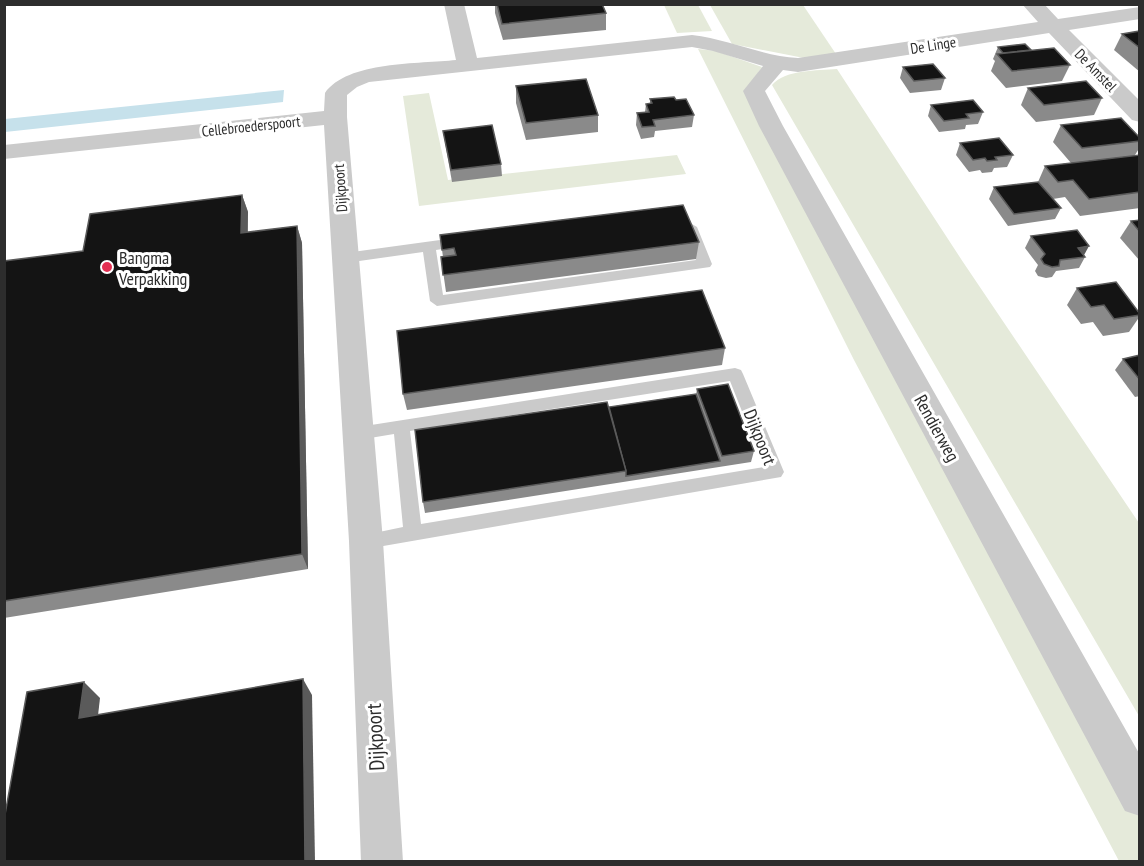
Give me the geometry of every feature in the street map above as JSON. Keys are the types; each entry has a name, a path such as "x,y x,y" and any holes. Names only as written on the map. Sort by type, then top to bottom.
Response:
{"street":[{"path":"335,117 336,93 349,82 366,76 468,64 454,4"},
{"name":"De Amstel","path":"1032,4 1140,114"},
{"name":"De Linge","path":"468,64 692,41 727,47 777,63 806,64 1140,13"},
{"name":"Rendierweg","path":"777,63 754,91 771,126 1140,796"},
{"name":"Cellebroederspoort","path":"4,152 335,117"},
{"name":"Dijkpoort","path":"335,117 366,541 381,861"}],"lane":[{"path":"429,247 437,301 705,264 684,213"},
{"path":"345,258 475,241"},
{"name":"Dijkpoort","path":"358,433 735,374 775,472 366,541"},
{"path":"400,426 413,533"}],"green space":[{"path":"664,5 698,5 712,31 677,33"},
{"path":"710,5 803,5 836,54 804,58 732,44"},
{"path":"698,49 716,51 762,67 746,90 1139,813 1139,861 1119,861 854,360"},
{"path":"837,69 963,262 1139,523 1139,716 772,85 793,73"},
{"path":"429,93 448,180 677,155 686,174 419,206 403,96"}],"water":[{"path":"284,90 283,102 5,132 5,119"}],"building":[{"path":"497,4 602,4 606,13 502,24"},
{"path":"1140,31 1140,48 1122,34"},
{"path":"1025,44 1031,50 1003,53 998,47"},
{"path":"1054,48 1070,65 1012,71 997,54"},
{"path":"933,64 945,78 914,81 903,67"},
{"path":"586,79 598,115 526,123 516,86"},
{"path":"1086,81 1102,98 1044,105 1028,88"},
{"path":"674,97 676,100 686,99 694,115 653,120 655,126 642,127 637,113 649,112 646,104 652,103 650,99"},
{"path":"973,100 983,112 966,114 969,118 944,121 931,105"},
{"path":"1121,118 1140,138 1140,141 1082,148 1061,125"},
{"path":"492,125 501,164 451,170 443,131"},
{"path":"999,138 1013,155 995,157 997,160 987,161 985,158 973,160 960,143"},
{"path":"1140,155 1140,192 1089,199 1073,180 1058,182 1045,166"},
{"path":"1038,182 1061,208 1014,214 994,187"},
{"path":"242,195 241,233 297,226 302,554 4,601 4,261 83,251 90,214"},
{"path":"683,205 699,242 443,275 441,257 456,255 454,248 442,250 440,235"},
{"path":"1140,220 1140,232 1131,221"},
{"path":"1077,230 1089,246 1078,248 1085,257 1060,260 1059,266 1052,267 1044,264 1041,259 1045,254 1031,236"},
{"path":"1116,282 1140,315 1114,319 1104,305 1091,307 1077,288"},
{"path":"702,290 725,348 403,394 397,331"},
{"path":"1140,355 1140,380 1123,359"},
{"path":"728,384 754,451 722,456 697,389"},
{"path":"696,394 720,461 626,476 609,407"},
{"path":"607,402 626,471 423,502 415,430"},
{"path":"303,679 305,861 4,861 4,820 27,692 84,682 79,718"}],"place":[{"name":"Bangma Verpakking","path":"107,267"}]}
